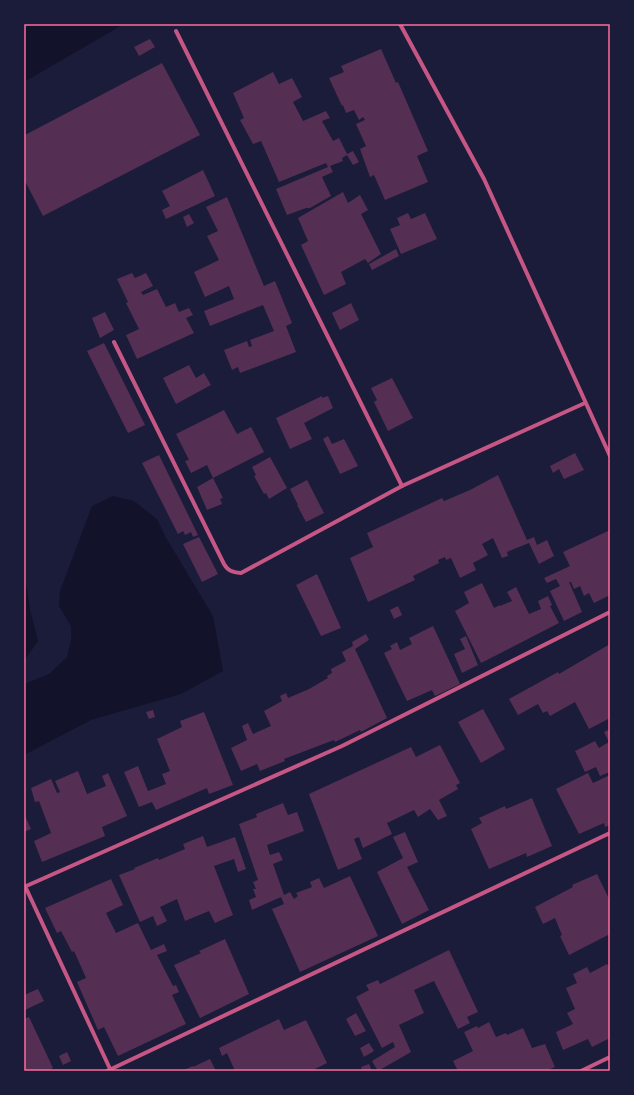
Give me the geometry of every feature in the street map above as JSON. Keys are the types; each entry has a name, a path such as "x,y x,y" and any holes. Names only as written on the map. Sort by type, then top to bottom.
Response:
{"street":[{"path":"400,24 484,179 610,456"},
{"path":"176,31 402,486"},
{"path":"114,342 228,570 240,573 402,486 585,402"},
{"path":"610,612 342,746 25,887 110,1071 610,833"},
{"path":"581,1071 610,1057"}],"shaded area":[{"path":"24,24 124,24 24,82"},
{"path":"113,496 134,501 157,519 165,536 213,616 223,671 181,694 91,720 24,755 24,684 49,674 67,657 71,640 71,626 59,606 60,591 92,506"},
{"path":"24,580 38,641 24,661"}],"building":[{"path":"150,39 155,47 139,56 134,47"},
{"path":"381,49 396,83 398,82 428,151 417,156 428,182 385,200 374,175 370,177 360,149 366,146 356,124 365,120 363,117 359,120 354,110 346,113 329,78 344,72 341,66"},
{"path":"162,63 200,135 43,216 24,179 25,135"},
{"path":"273,72 279,84 292,78 302,97 293,102 303,121 326,111 330,118 322,121 333,141 339,138 347,154 353,151 359,162 353,165 347,155 342,158 343,161 330,166 333,172 322,177 331,196 310,208 287,215 276,189 328,167 326,163 279,182 261,141 253,144 240,120 244,118 233,93"},
{"path":"203,170 215,196 166,219 162,210 170,206 162,191"},
{"path":"343,192 348,203 360,195 368,210 361,214 381,254 368,263 365,259 341,272 346,284 324,295 301,245 308,241 298,218"},
{"path":"227,197 264,286 275,281 292,323 286,326 296,352 240,373 238,367 232,370 224,350 247,341 249,347 252,346 250,340 274,331 263,305 210,326 204,311 234,299 229,286 205,297 194,272 219,260 207,236 218,231 206,207"},
{"path":"408,213 411,219 425,213 437,239 401,254 390,229 400,225 397,218"},
{"path":"189,214 194,223 187,227 183,217"},
{"path":"396,249 399,256 372,270 369,264"},
{"path":"132,273 135,278 146,273 153,286 141,292 143,295 157,289 166,307 175,303 179,312 189,308 193,315 186,318 194,333 137,359 126,335 139,329 126,303 128,302 117,279"},
{"path":"351,303 359,320 340,330 332,313"},
{"path":"105,312 114,330 100,338 92,318"},
{"path":"104,343 145,425 128,433 87,351"},
{"path":"189,365 196,378 204,373 211,385 176,404 163,378"},
{"path":"392,378 413,418 388,431 374,402 377,400 371,388"},
{"path":"322,396 322,398 328,396 333,408 304,423 312,439 290,449 276,418"},
{"path":"224,410 237,434 251,427 264,452 213,478 207,465 191,473 185,461 189,460 176,434"},
{"path":"328,436 332,444 344,439 358,466 340,474 323,439"},
{"path":"575,453 584,470 564,479 559,469 553,473 550,466"},
{"path":"159,455 198,535 193,537 191,532 185,535 183,531 178,534 142,463"},
{"path":"270,457 287,488 269,499 266,493 264,494 254,476 256,475 252,467"},
{"path":"498,475 527,540 534,537 537,545 547,540 554,556 539,564 529,543 507,552 508,556 502,558 493,538 482,544 488,555 473,563 476,570 460,578 451,558 446,560 445,557 438,560 439,563 413,576 415,580 368,602 350,558 373,547 367,533 442,498 444,501 470,490"},
{"path":"213,478 223,498 220,499 222,504 207,510 197,487"},
{"path":"307,480 324,513 306,522 290,489"},
{"path":"610,530 610,595 594,603 589,593 584,596 580,586 574,589 571,582 569,582 582,612 564,621 550,591 560,586 556,579 547,583 544,578 570,566 563,552"},
{"path":"199,537 218,574 202,582 183,544"},
{"path":"317,574 341,628 321,636 296,585"},
{"path":"482,583 494,608 512,601 507,592 516,587 529,614 541,609 538,601 548,596 552,605 550,606 559,623 481,663 455,611 469,603 464,592"},
{"path":"398,606 402,615 394,619 390,610"},
{"path":"433,626 460,684 435,696 432,690 407,701 384,653 392,649 390,646 397,642 400,650 412,644 409,638"},
{"path":"366,634 369,640 355,649 387,718 361,732 360,730 335,742 334,740 284,759 285,761 260,771 257,764 241,771 231,748 247,740 242,726 248,723 253,734 271,726 264,711 282,701 280,696 286,693 288,698 309,689 328,678 327,676 332,673 331,669 346,661 342,652 353,646 352,642"},
{"path":"466,636 478,665 462,673 454,654 465,649 460,639"},
{"path":"610,644 610,718 589,729 575,702 550,716 547,711 543,713 538,704 518,715 509,699 558,672 559,674"},
{"path":"483,709 505,749 481,763 458,722"},
{"path":"153,710 155,717 149,719 146,712"},
{"path":"204,712 233,785 209,794 207,788 156,810 152,802 139,807 124,772 138,766 148,791 166,784 162,774 170,771 157,739 182,727 180,721"},
{"path":"610,729 610,772 600,776 596,767 585,772 575,751 595,741 599,748 609,742 604,732"},
{"path":"440,745 460,783 456,785 458,789 439,800 447,816 438,820 430,809 418,817 414,810 387,823 392,834 363,848 359,837 354,839 362,859 338,870 309,794 411,747 416,757"},
{"path":"78,771 87,794 106,786 102,776 108,773 127,816 102,827 105,836 42,862 34,841 51,833 39,801 35,802 31,788 51,779 57,793 60,792 55,781"},
{"path":"588,773 593,783 610,775 610,825 605,827 604,823 579,834 556,789"},
{"path":"532,798 552,846 527,857 526,853 489,869 471,829 482,823 479,818 505,806 506,809"},
{"path":"283,803 288,815 297,812 304,831 267,845 270,855 279,852 283,860 273,864 284,895 290,892 294,899 298,896 296,893 312,887 310,882 319,878 324,888 350,876 378,936 300,972 272,909 284,904 281,897 252,910 249,900 256,897 253,889 256,889 253,882 258,880 239,824 257,817 256,814"},
{"path":"24,818 26,818 31,829 24,832"},
{"path":"405,832 418,862 407,867 429,910 402,924 377,872 403,858 393,837"},
{"path":"203,836 207,847 235,837 246,869 238,872 234,859 214,866 233,915 215,923 209,911 185,921 177,899 160,907 167,921 157,926 153,916 140,922 119,875 158,858 159,860 185,849 183,844"},
{"path":"597,874 610,901 610,934 569,955 560,936 562,935 555,918 543,924 535,907 573,887 572,885"},
{"path":"111,879 123,905 106,913 116,933 138,923 151,950 164,944 167,951 157,955 173,986 176,985 179,992 172,995 186,1024 118,1056 104,1027 98,1030 77,982 86,978 74,951 72,952 61,931 57,933 45,908"},
{"path":"225,939 249,994 200,1018 174,965 201,953 199,951"},
{"path":"449,950 478,1012 467,1017 470,1023 458,1029 434,981 414,990 424,1013 399,1025 411,1052 378,1071 372,1061 395,1047 393,1042 382,1048 356,997 369,990 366,985 378,980 380,984"},
{"path":"607,964 610,969 610,1038 592,1047 588,1039 563,1050 556,1032 573,1024 567,1013 575,1009 566,988 577,983 573,974 587,967 590,973"},
{"path":"38,989 44,1001 25,1010 24,995"},
{"path":"356,1013 366,1031 355,1036 346,1019"},
{"path":"29,1017 53,1068 47,1071 24,1071 24,1019"},
{"path":"279,1019 284,1030 306,1020 327,1063 311,1071 235,1071 227,1053 222,1056 219,1048"},
{"path":"489,1022 496,1037 506,1033 507,1035 523,1028 532,1048 545,1044 555,1067 545,1071 458,1071 453,1061 473,1051 464,1032 477,1026 478,1028"},
{"path":"369,1043 374,1051 364,1057 360,1048"},
{"path":"67,1052 71,1061 63,1065 59,1056"},
{"path":"210,1059 216,1071 181,1071 193,1067"},
{"path":"369,1064 372,1071 362,1071 361,1067"}]}
